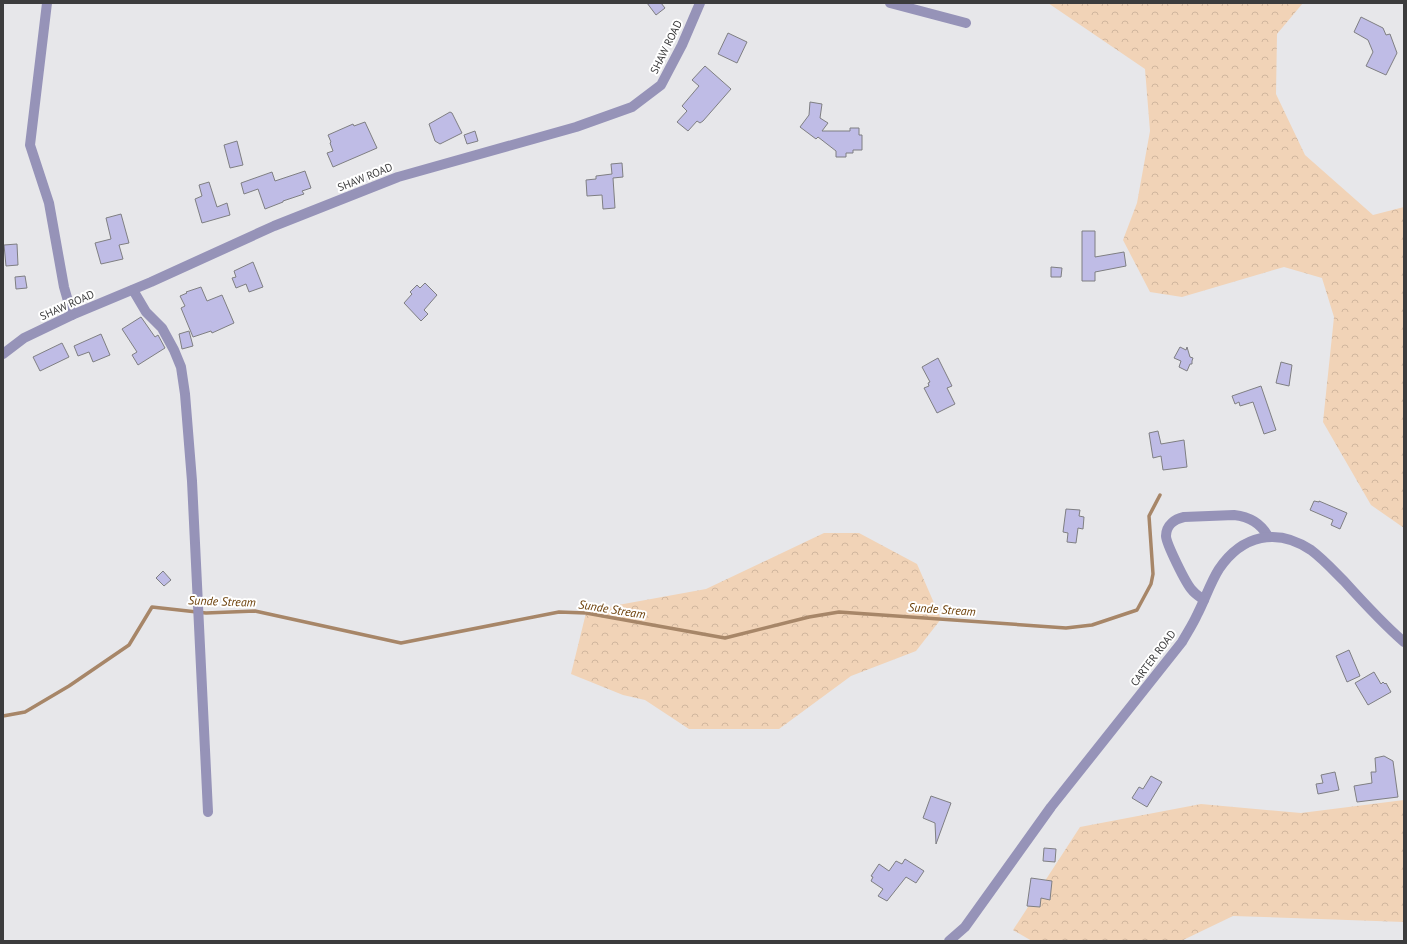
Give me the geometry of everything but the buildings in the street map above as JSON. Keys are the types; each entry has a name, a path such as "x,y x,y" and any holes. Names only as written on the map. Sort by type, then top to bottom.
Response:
{"street":[{"path":"47,3 30,145 50,204 64,287 72,315"},
{"name":"SHAW ROAD","path":"3,354 24,338 72,315 133,290 274,226 398,177 576,127 632,107 661,85 682,45 700,3"},
{"path":"890,3 966,23"},
{"path":"133,290 146,312 162,328 174,350 181,367 185,394 192,481 208,812"},
{"path":"1204,600 1189,586 1168,544 1166,536 1171,523 1176,519 1184,517 1234,514 1259,524 1268,536"},
{"name":"CARTER ROAD","path":"949,941 965,927 1051,807 1178,648 1197,616 1220,568 1232,554 1248,542 1268,536 1291,540 1311,550 1326,563 1404,642"}],"green space":[{"path":"1048,3 1303,3 1277,34 1276,94 1305,155 1373,215 1404,207 1404,528 1371,505 1323,422 1334,317 1322,278 1284,267 1182,297 1150,292 1123,240 1137,203 1150,131 1145,69"},
{"path":"824,533 859,533 917,564 941,619 916,651 851,676 779,729 689,729 645,700 623,695 571,674 586,613 618,605 706,589"},
{"path":"1404,800 1404,922 1233,916 1181,941 1032,941 1013,930 1080,827 1201,804 1301,813"}],"waterway":[{"name":"Sunde Stream","path":"3,716 25,712 69,686 129,645 152,607 206,613 255,611 401,643 559,612 586,613 725,638 809,617 839,612 1066,628 1092,625 1137,610 1151,584 1153,574 1149,516 1160,495"}]}
